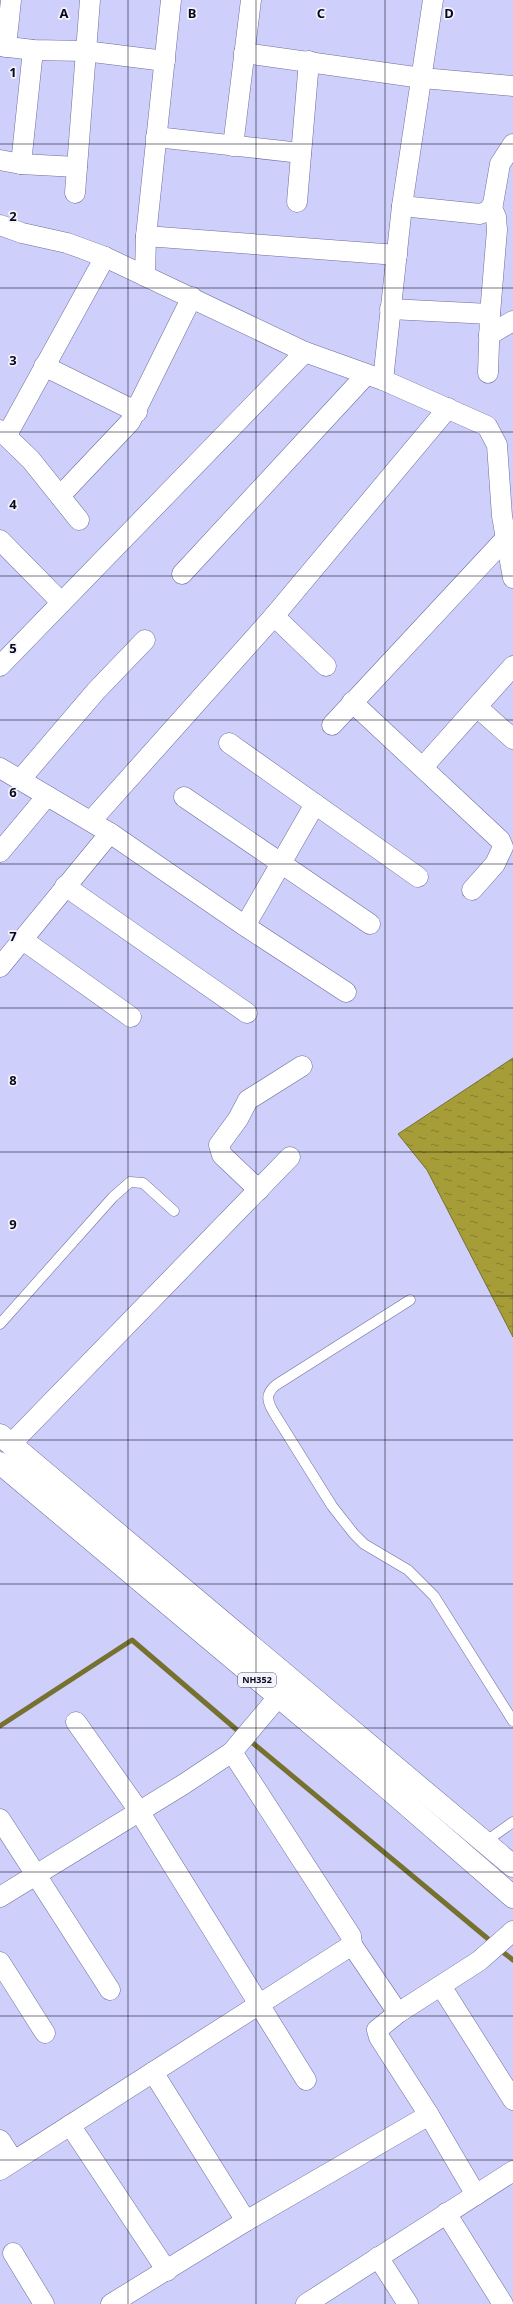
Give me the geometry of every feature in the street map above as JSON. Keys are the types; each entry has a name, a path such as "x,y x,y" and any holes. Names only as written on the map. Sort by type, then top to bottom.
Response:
{"highway":[{"name":"NH352","path":"5,1440 513,1866"},
{"name":"NH352","path":"0,1463 83,1531 279,1699 384,1785 513,1897"}],"street":[{"path":"11,0 3,46 33,50 85,51 165,61"},
{"path":"75,193 90,0"},
{"path":"145,276 146,236 171,0"},
{"path":"233,146 251,0"},
{"path":"182,574 375,377 390,309 402,206 433,0"},
{"path":"21,164 33,50"},
{"path":"244,53 422,78 513,86"},
{"path":"297,202 309,61"},
{"path":"156,137 301,153"},
{"path":"488,373 490,314 497,230 497,221 492,208 500,164 513,144"},
{"path":"0,160 21,164 77,167"},
{"path":"402,206 480,214 492,208"},
{"path":"0,225 22,233 67,243 105,257 305,352 375,377 487,426 505,441 500,490 502,516 513,578"},
{"path":"146,236 397,255"},
{"path":"79,520 31,460 3,432 44,366 105,257"},
{"path":"60,496 120,434 137,412 192,297"},
{"path":"390,309 490,314"},
{"path":"489,335 513,321"},
{"path":"0,666 305,352"},
{"path":"44,366 137,412"},
{"path":"91,821 274,616 448,408"},
{"path":"500,490 513,506"},
{"path":"332,725 506,538"},
{"path":"0,540 61,602"},
{"path":"274,616 326,666"},
{"path":"20,780 96,691 145,640"},
{"path":"423,767 513,666"},
{"path":"352,702 498,838 503,847 495,864 472,890"},
{"path":"477,707 513,739"},
{"path":"229,743 418,877"},
{"path":"0,768 110,833 245,926 346,992"},
{"path":"0,852 47,796"},
{"path":"184,797 282,862 370,924"},
{"path":"245,926 315,804"},
{"path":"0,967 24,940 64,886 110,833"},
{"path":"64,886 247,1013"},
{"path":"24,940 131,1017"},
{"path":"259,1190 222,1154 219,1145 238,1119 248,1100 302,1066"},
{"path":"5,1440 259,1190 290,1157"},
{"path":"0,1897 184,1784 232,1752 279,1699 292,1680"},
{"path":"76,1722 139,1811 306,2080"},
{"path":"232,1752 351,1936 352,1945 398,2013"},
{"path":"0,1819 110,1990"},
{"path":"476,2195 377,2034 380,2026 480,1961 513,1931"},
{"path":"0,2140 7,2165 352,1945"},
{"path":"0,1962 45,2033"},
{"path":"441,1986 513,2100"},
{"path":"153,2072 246,2221"},
{"path":"111,2304 167,2271 246,2221 428,2115"},
{"path":"70,2125 167,2271"},
{"path":"308,2303 513,2171"},
{"path":"446,2213 503,2304"},
{"path":"13,2253 44,2304"},
{"path":"378,2257 408,2304"}],"lane":[{"path":"0,1324 113,1197 130,1182 143,1183 174,1211"},
{"path":"410,1300 276,1385 269,1392 268,1399 274,1413 340,1517 359,1540 408,1570 434,1596 513,1721"},
{"path":"485,1842 513,1822"}],"water":[{"path":"513,1058 513,1337 427,1170 398,1134"}],"waterway":[{"path":"0,1726 132,1640 237,1730"},
{"path":"248,1739 493,1943"},
{"path":"504,1953 513,1960"}]}
